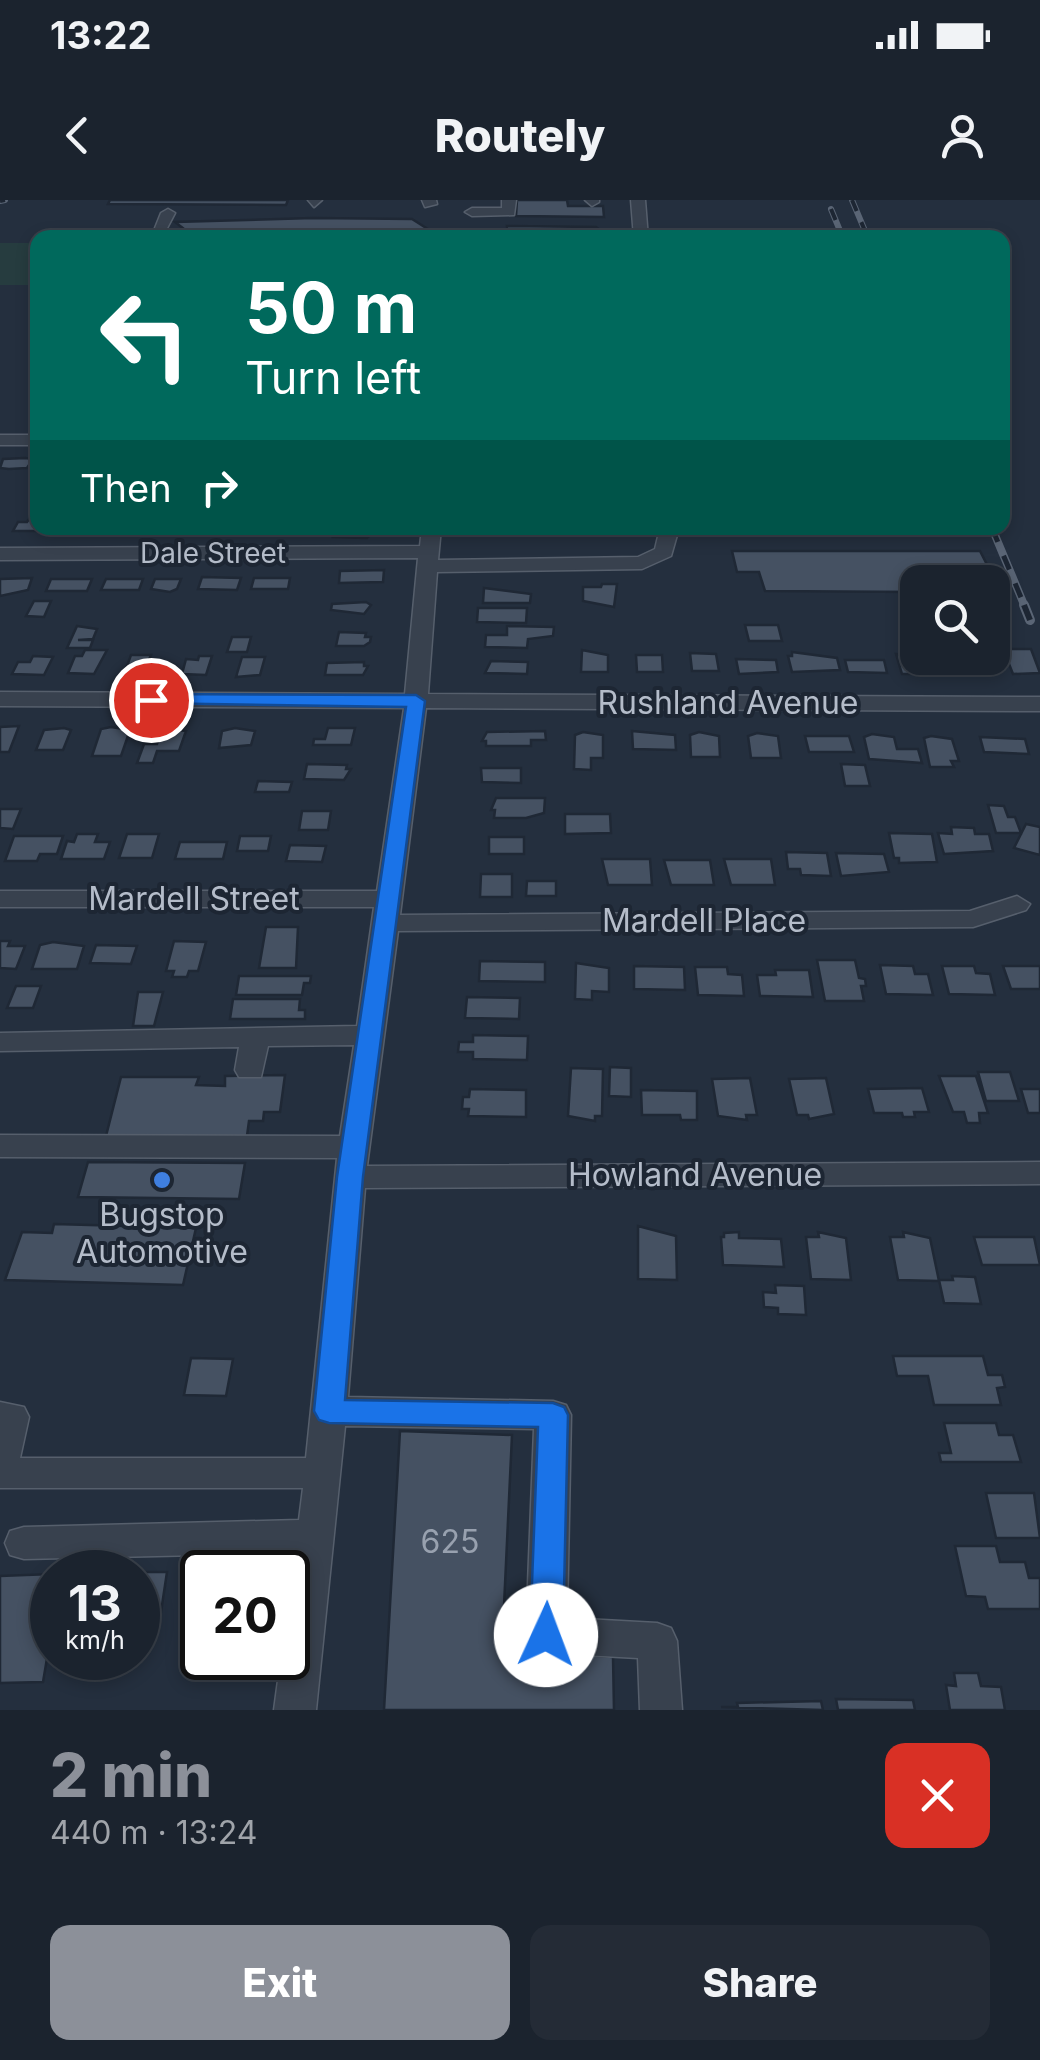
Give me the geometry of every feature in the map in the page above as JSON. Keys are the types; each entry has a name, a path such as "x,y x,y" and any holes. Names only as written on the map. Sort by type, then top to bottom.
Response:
{"street":[{"path":"472,212 509,212 509,200"},
{"path":"638,200 640,230"},
{"path":"159,230 168,214"},
{"path":"0,440 30,440"},
{"name":"Dale Street","path":"0,554 428,549 642,563 664,552 668,535"},
{"path":"294,1710 317,1536 352,1162 416,701 428,549"},
{"name":"Rushland Avenue","path":"0,699 1040,704"},
{"name":"Mardell Street","path":"0,899 388,911"},
{"name":"Mardell Place","path":"388,911 973,919 1017,904"},
{"path":"0,1042 371,1035"},
{"path":"250,1070 255,1037"},
{"name":"Howland Avenue","path":"0,1146 352,1162 1040,1173"},
{"path":"329,1411 553,1415 546,1635 656,1640 660,1710"},
{"path":"0,1416 11,1417 0,1464"},
{"path":"0,1473 323,1473"},
{"path":"24,1543 317,1536"}],"green space":[{"path":"0,243 30,243 30,285 0,285"}],"building":[{"path":"110,200 288,200 286,205 108,204"},
{"path":"517,200 567,200 568,206 603,206 604,217 516,216"},
{"path":"412,219 429,230 185,230 175,222"},
{"path":"507,226 600,230 507,230"},
{"path":"3,459 30,459 27,468 0,468"},
{"path":"30,518 30,531 13,531 18,522 27,522"},
{"path":"334,535 370,535 367,538"},
{"path":"732,551 980,551 987,565 900,565 900,592 765,591 759,572 737,572"},
{"path":"384,570 383,582 339,583 340,571"},
{"path":"202,577 241,578 237,590 198,589"},
{"path":"32,578 28,590 0,596 0,579"},
{"path":"254,578 290,578 288,589 251,589"},
{"path":"51,579 92,579 87,591 46,591"},
{"path":"106,579 143,579 139,590 101,590"},
{"path":"155,579 181,579 177,589 170,592 151,589"},
{"path":"617,584 614,607 583,601 583,587"},
{"path":"484,588 531,594 530,603 483,603"},
{"path":"34,601 51,601 44,617 26,616"},
{"path":"332,604 371,605 364,614 331,610"},
{"path":"478,608 527,608 526,623 477,622"},
{"path":"745,625 778,625 782,641 749,641"},
{"path":"77,626 97,629 93,639 78,640 93,640 90,648 67,648"},
{"path":"507,626 554,627 553,636 528,639 527,648 485,647 486,635 507,635"},
{"path":"339,632 366,633 370,642 364,646 336,646"},
{"path":"232,637 251,637 247,652 227,652"},
{"path":"1010,649 1031,649 1040,673 1013,674"},
{"path":"85,650 107,650 94,674 68,673 75,656 82,656"},
{"path":"582,650 608,655 608,672 581,672"},
{"path":"792,652 837,658 840,670 792,672 788,656"},
{"path":"690,653 716,654 719,671 692,671"},
{"path":"131,655 151,655 148,662 159,662 155,675 124,674"},
{"path":"636,655 662,655 663,672 637,672"},
{"path":"33,656 53,657 44,675 12,674 18,662 30,662"},
{"path":"199,656 212,656 206,675 182,674 186,659 198,660"},
{"path":"242,657 265,657 260,675 236,677"},
{"path":"736,659 776,660 778,672 739,674"},
{"path":"845,660 884,660 887,673 848,672"},
{"path":"491,661 528,662 527,674 485,673"},
{"path":"364,662 368,666 363,675 325,675 327,663"},
{"path":"19,726 9,752 0,752 0,727"},
{"path":"162,728 186,731 179,751 157,751 153,763 137,763 144,744 157,744"},
{"path":"328,728 355,728 351,745 313,745 314,739 325,739"},
{"path":"101,729 130,730 121,756 92,756"},
{"path":"44,730 71,730 63,750 36,750"},
{"path":"222,731 255,731 251,745 219,748"},
{"path":"545,731 546,740 531,740 531,746 486,746 486,741 482,741 487,732"},
{"path":"632,731 675,735 676,750 633,749"},
{"path":"699,732 719,736 720,757 691,757 690,735"},
{"path":"575,735 603,735 603,758 591,758 591,770 574,769"},
{"path":"748,736 778,736 781,758 751,758"},
{"path":"805,736 849,736 854,752 809,752"},
{"path":"864,737 894,737 897,749 918,749 922,763 869,759"},
{"path":"980,737 1025,739 1029,754 984,752"},
{"path":"924,738 952,739 959,761 951,761 954,767 930,767"},
{"path":"307,764 347,765 346,769 351,769 344,780 304,779"},
{"path":"841,764 865,765 870,786 845,786"},
{"path":"481,768 521,768 521,783 482,782"},
{"path":"258,781 292,782 289,792 255,792"},
{"path":"496,798 545,798 544,813 526,818 494,818 495,810 491,810"},
{"path":"988,805 1004,806 1008,817 1015,817 1021,833 996,833"},
{"path":"0,809 21,809 13,829 0,828"},
{"path":"302,811 331,811 328,830 299,830"},
{"path":"565,814 610,814 611,833 565,834"},
{"path":"1026,824 1040,827 1040,855 1014,848"},
{"path":"951,827 974,828 975,834 989,834 993,851 944,854 938,833 952,834"},
{"path":"889,833 932,834 937,862 899,863 899,858 894,858"},
{"path":"77,834 98,834 95,842 110,842 104,859 61,859 67,841 74,842"},
{"path":"127,834 159,834 152,858 119,858"},
{"path":"14,836 63,836 57,854 40,854 37,861 5,861"},
{"path":"240,836 271,836 268,851 237,851"},
{"path":"489,837 524,837 524,854 489,854"},
{"path":"180,842 227,842 223,859 175,859"},
{"path":"290,845 326,846 322,862 286,861"},
{"path":"786,852 827,853 831,876 801,875 800,869 788,869"},
{"path":"836,853 884,854 889,872 841,876"},
{"path":"602,859 650,859 652,885 608,885"},
{"path":"724,859 771,859 775,885 731,885"},
{"path":"664,860 710,860 714,885 671,885"},
{"path":"481,874 512,874 512,897 480,897"},
{"path":"527,881 556,881 556,896 526,896"},
{"path":"266,927 298,927 296,968 259,968"},
{"path":"0,941 10,941 8,946 25,946 16,969 0,968"},
{"path":"174,941 206,942 198,971 189,971 187,977 172,977 174,971 166,971"},
{"path":"53,942 84,946 77,969 32,969 40,945"},
{"path":"96,945 137,946 131,964 90,963"},
{"path":"817,960 855,960 859,978 865,979 866,986 861,986 864,1001 825,1001"},
{"path":"480,961 545,962 545,982 479,981"},
{"path":"576,963 609,968 609,992 592,991 592,1000 575,999"},
{"path":"880,965 913,966 915,974 928,974 933,995 886,994"},
{"path":"634,966 684,967 685,990 634,989"},
{"path":"942,966 974,966 976,973 990,974 995,995 949,994"},
{"path":"1003,966 1040,966 1040,989 1011,989"},
{"path":"695,967 727,967 728,974 742,975 744,996 698,995"},
{"path":"775,970 809,970 813,997 760,996 757,975 776,975"},
{"path":"239,976 311,976 310,983 304,983 302,995 236,995"},
{"path":"16,986 41,986 33,1008 7,1008"},
{"path":"138,992 163,992 154,1026 133,1026"},
{"path":"467,997 520,998 519,1019 465,1018"},
{"path":"233,999 300,999 299,1010 305,1010 305,1019 230,1019"},
{"path":"473,1035 528,1036 527,1060 473,1059 473,1052 458,1052 459,1042 473,1042"},
{"path":"610,1067 631,1068 631,1097 609,1096"},
{"path":"571,1068 603,1069 602,1116 595,1116 595,1121 568,1116"},
{"path":"978,1072 1010,1072 1019,1101 986,1101"},
{"path":"285,1075 280,1112 264,1112 263,1121 249,1121 247,1136 106,1136 121,1077 199,1077 196,1085 225,1086 225,1076"},
{"path":"939,1076 976,1076 988,1113 979,1113 980,1123 967,1123 964,1112 953,1112"},
{"path":"750,1078 757,1115 746,1115 747,1120 718,1116 712,1079"},
{"path":"826,1078 834,1114 809,1119 808,1115 797,1115 789,1079"},
{"path":"922,1088 929,1112 914,1112 915,1117 874,1113 868,1089"},
{"path":"470,1089 526,1090 526,1117 468,1116 469,1109 462,1109 463,1097 469,1097"},
{"path":"1021,1089 1040,1089 1040,1113 1028,1113"},
{"path":"641,1090 697,1091 697,1120 681,1120 680,1115 642,1115"},
{"name":"Bugstop Automotive","path":"88,1162 245,1163 239,1199 78,1197"},
{"path":"54,1224 196,1228 183,1285 5,1280 22,1232 52,1233"},
{"path":"638,1226 676,1236 677,1280 638,1279"},
{"path":"739,1232 739,1238 781,1239 784,1267 723,1265 721,1237 724,1233"},
{"path":"818,1232 846,1238 851,1280 811,1279 806,1237 819,1237"},
{"path":"903,1232 930,1238 939,1281 898,1280 890,1237 904,1237"},
{"path":"974,1237 1034,1237 1040,1265 982,1265"},
{"path":"952,1276 975,1277 981,1304 944,1303 939,1280 953,1280"},
{"path":"775,1285 804,1286 806,1315 778,1314 778,1308 764,1307 763,1292 776,1293"},
{"path":"893,1356 983,1356 988,1375 1002,1375 1005,1387 997,1388 1001,1405 934,1405 928,1376 897,1376"},
{"path":"191,1358 233,1359 226,1396 184,1395"},
{"path":"944,1423 996,1423 999,1435 1013,1435 1021,1462 941,1462 939,1453 951,1453"},
{"path":"400,1431 512,1435 502,1649 613,1657 614,1710 384,1710"},
{"path":"986,1493 1034,1493 1040,1538 996,1538"},
{"path":"955,1546 996,1546 1000,1562 1025,1562 1029,1578 1040,1578 1040,1609 988,1609 985,1597 966,1596"},
{"path":"160,1572 167,1572 161,1612"},
{"path":"30,1575 30,1680 43,1682 0,1683 0,1576"},
{"path":"954,1673 978,1673 981,1686 1001,1687 1005,1710 950,1710 946,1685 956,1686"},
{"path":"836,1699 913,1700 915,1710 838,1710"},
{"path":"821,1701 823,1710 721,1707 738,1707 737,1703"}],"railway":[{"path":"0,201 5,200"},
{"path":"852,200 865,230"},
{"path":"831,209 840,230"},
{"path":"995,535 1025,607"},
{"path":"1024,605 1030,620"}],"place":[{"name":"Bugstop Automotive","path":"162,1180"}],"route":[{"path":"151,700 416,701 350,1177 329,1411 553,1415 546,1635"}]}
